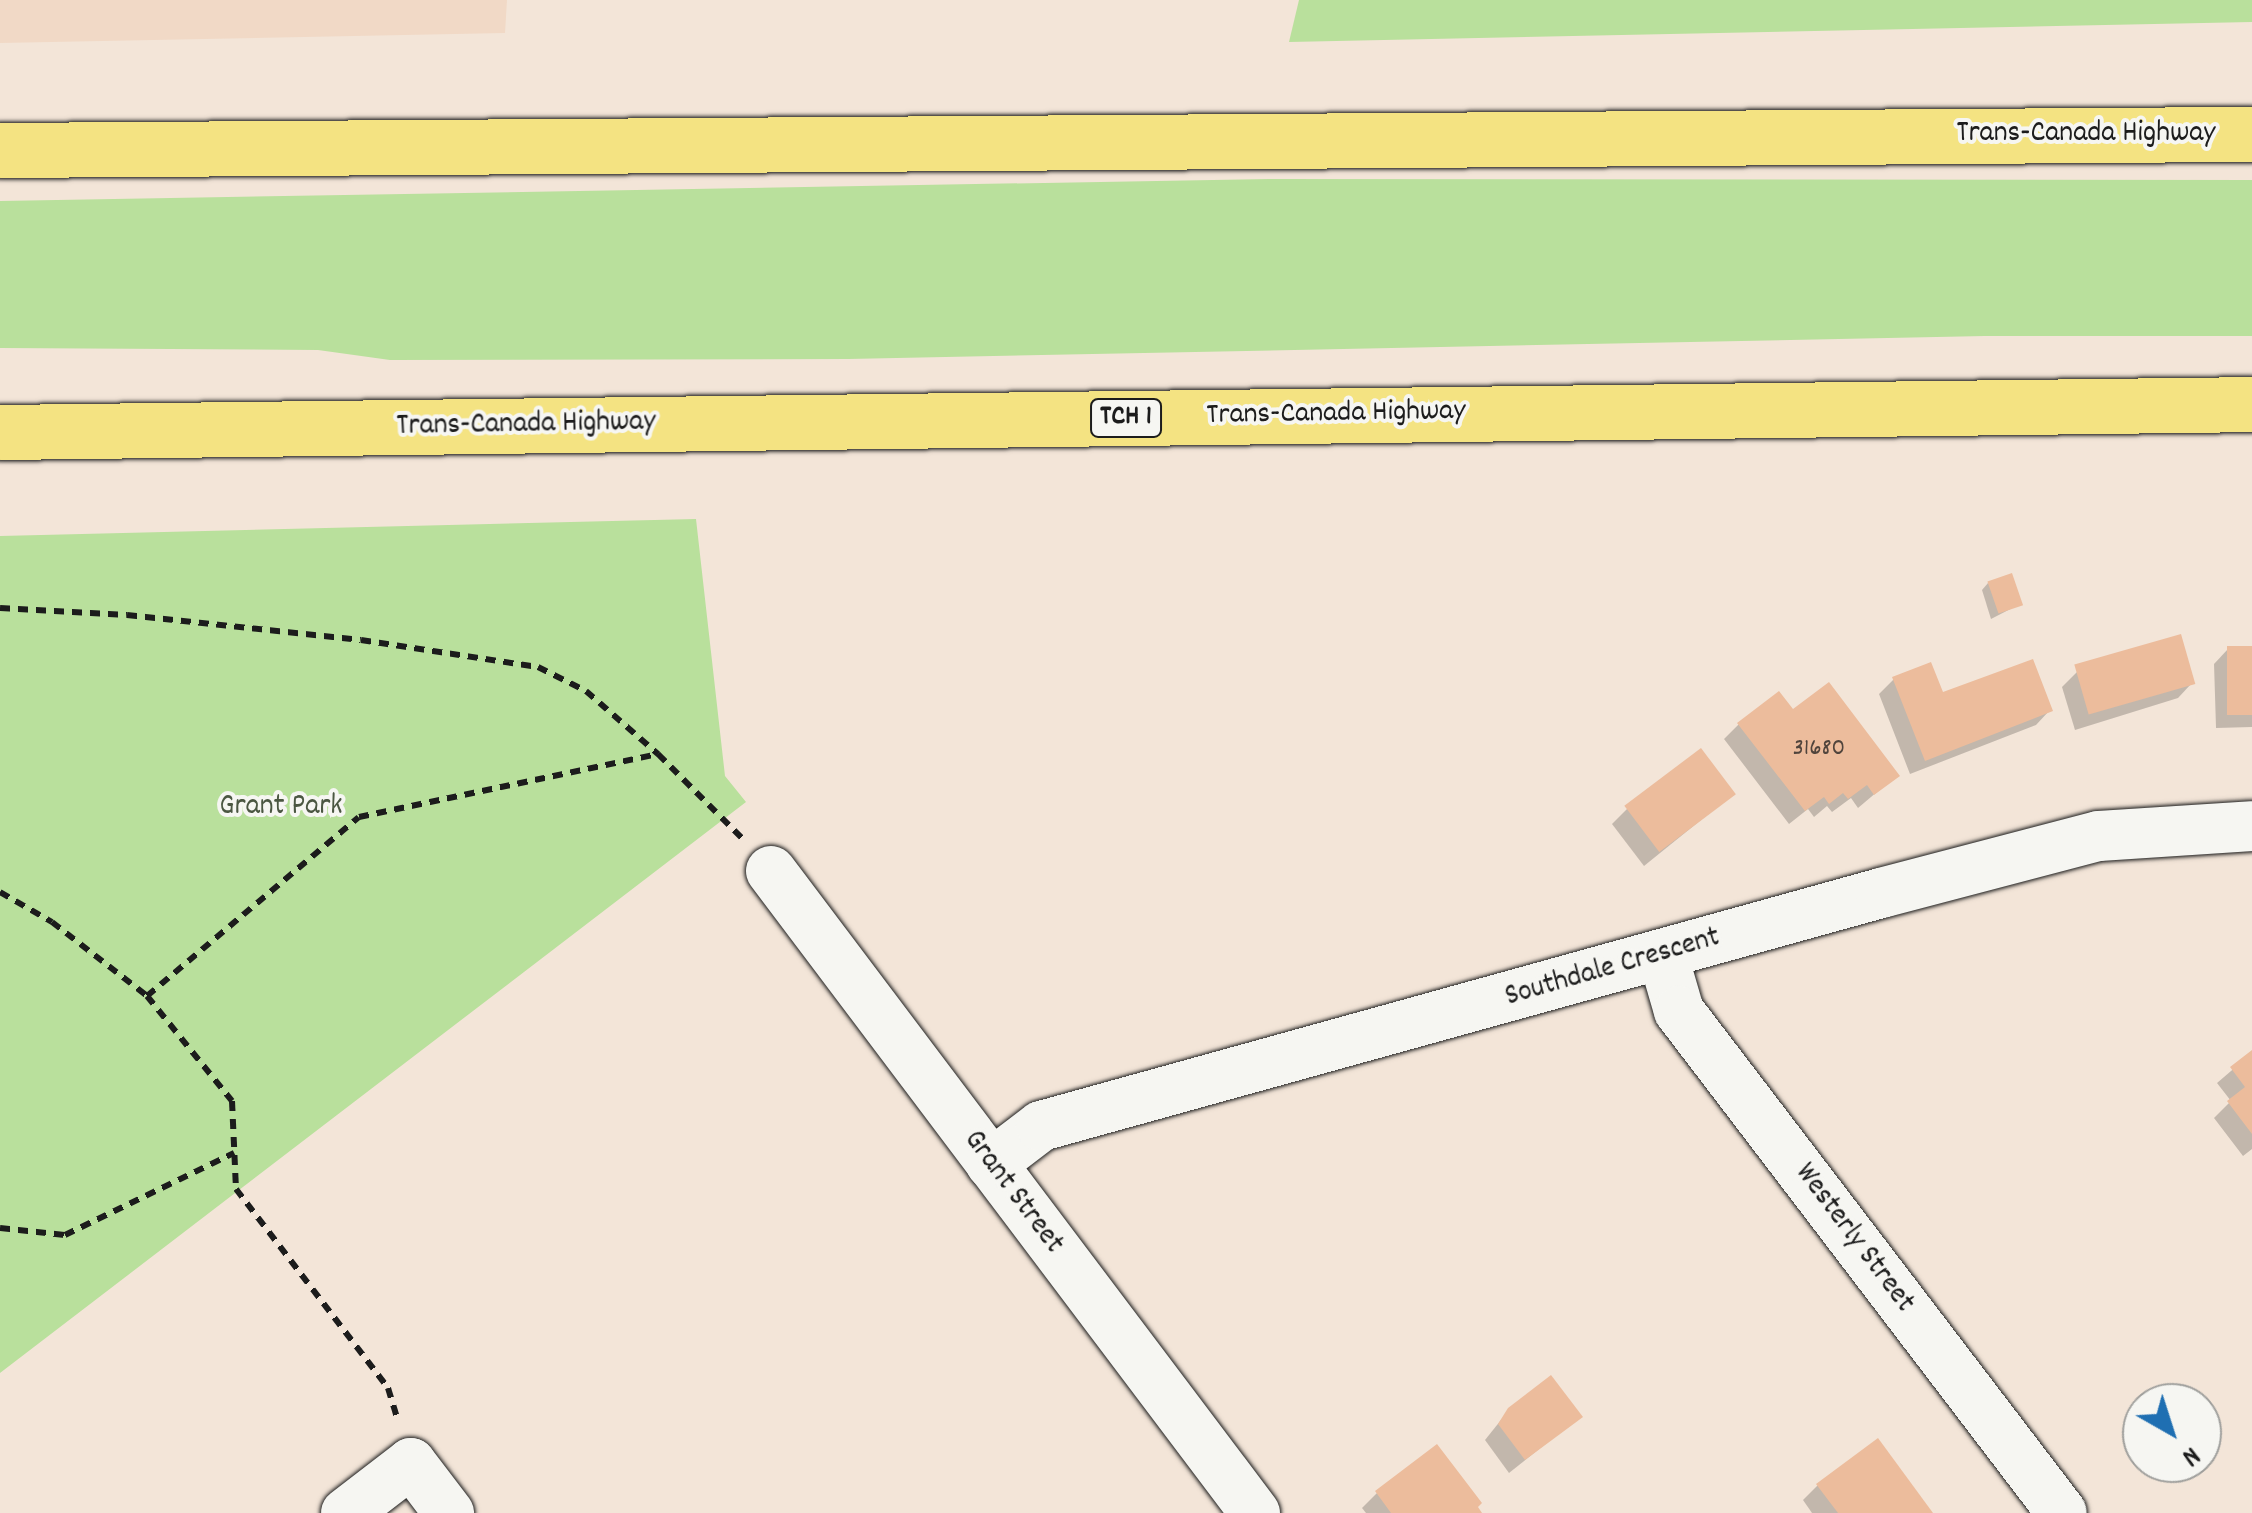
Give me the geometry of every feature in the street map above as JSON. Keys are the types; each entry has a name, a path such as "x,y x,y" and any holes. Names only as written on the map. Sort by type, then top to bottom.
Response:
{"highway":[{"name":"Trans-Canada Highway","path":"0,150 2252,134"},
{"name":"Trans-Canada Highway","path":"0,432 2252,404"}],"street":[{"name":"Southdale Crescent","path":"990,1164 1040,1126 2099,836 2252,826"},
{"name":"Grant Street","path":"771,870 1255,1513"},
{"name":"Westerly Street","path":"1663,956 1678,1010 2062,1513"},
{"path":"346,1513 411,1463 449,1513"}],"path":[{"path":"0,608 127,615 361,640 538,667 586,691 658,754 771,870"},
{"path":"147,996 359,817 658,754"},
{"path":"0,892 52,922 147,996 232,1100 236,1188 388,1388 411,1463"},
{"path":"0,1228 65,1235 234,1153"}],"shaded area":[{"path":"0,0 507,0 505,33 0,43"}],"green space":[{"path":"1299,0 2252,0 2252,22 1289,42"},
{"path":"1269,179 2252,180 2252,336 1985,336 848,359 390,360 318,350 0,348 0,201"},
{"name":"Grant Park","path":"696,519 725,776 746,802 0,1373 0,536"}],"building":[{"path":"2012,573 2023,605 1998,614 1987,581"},
{"path":"2181,634 2195,684 2089,715 2074,665"},
{"path":"2227,646 2252,646 2252,715 2227,715"},
{"path":"2033,659 2053,711 1925,761 1892,677 1931,662 1943,692"},
{"path":"1829,682 1900,776 1874,795 1867,785 1848,799 1843,793 1829,804 1824,797 1805,811 1737,723 1779,691 1793,709"},
{"path":"1701,748 1736,794 1659,852 1624,806"},
{"path":"2252,1050 2252,1134 2227,1101 2245,1087 2230,1067"},
{"path":"1551,1375 1583,1417 1525,1460 1498,1424 1508,1408"},
{"path":"1878,1438 1933,1513 1838,1513 1816,1484"},
{"path":"1437,1444 1482,1503 1478,1507 1482,1513 1391,1513 1375,1491"}]}
